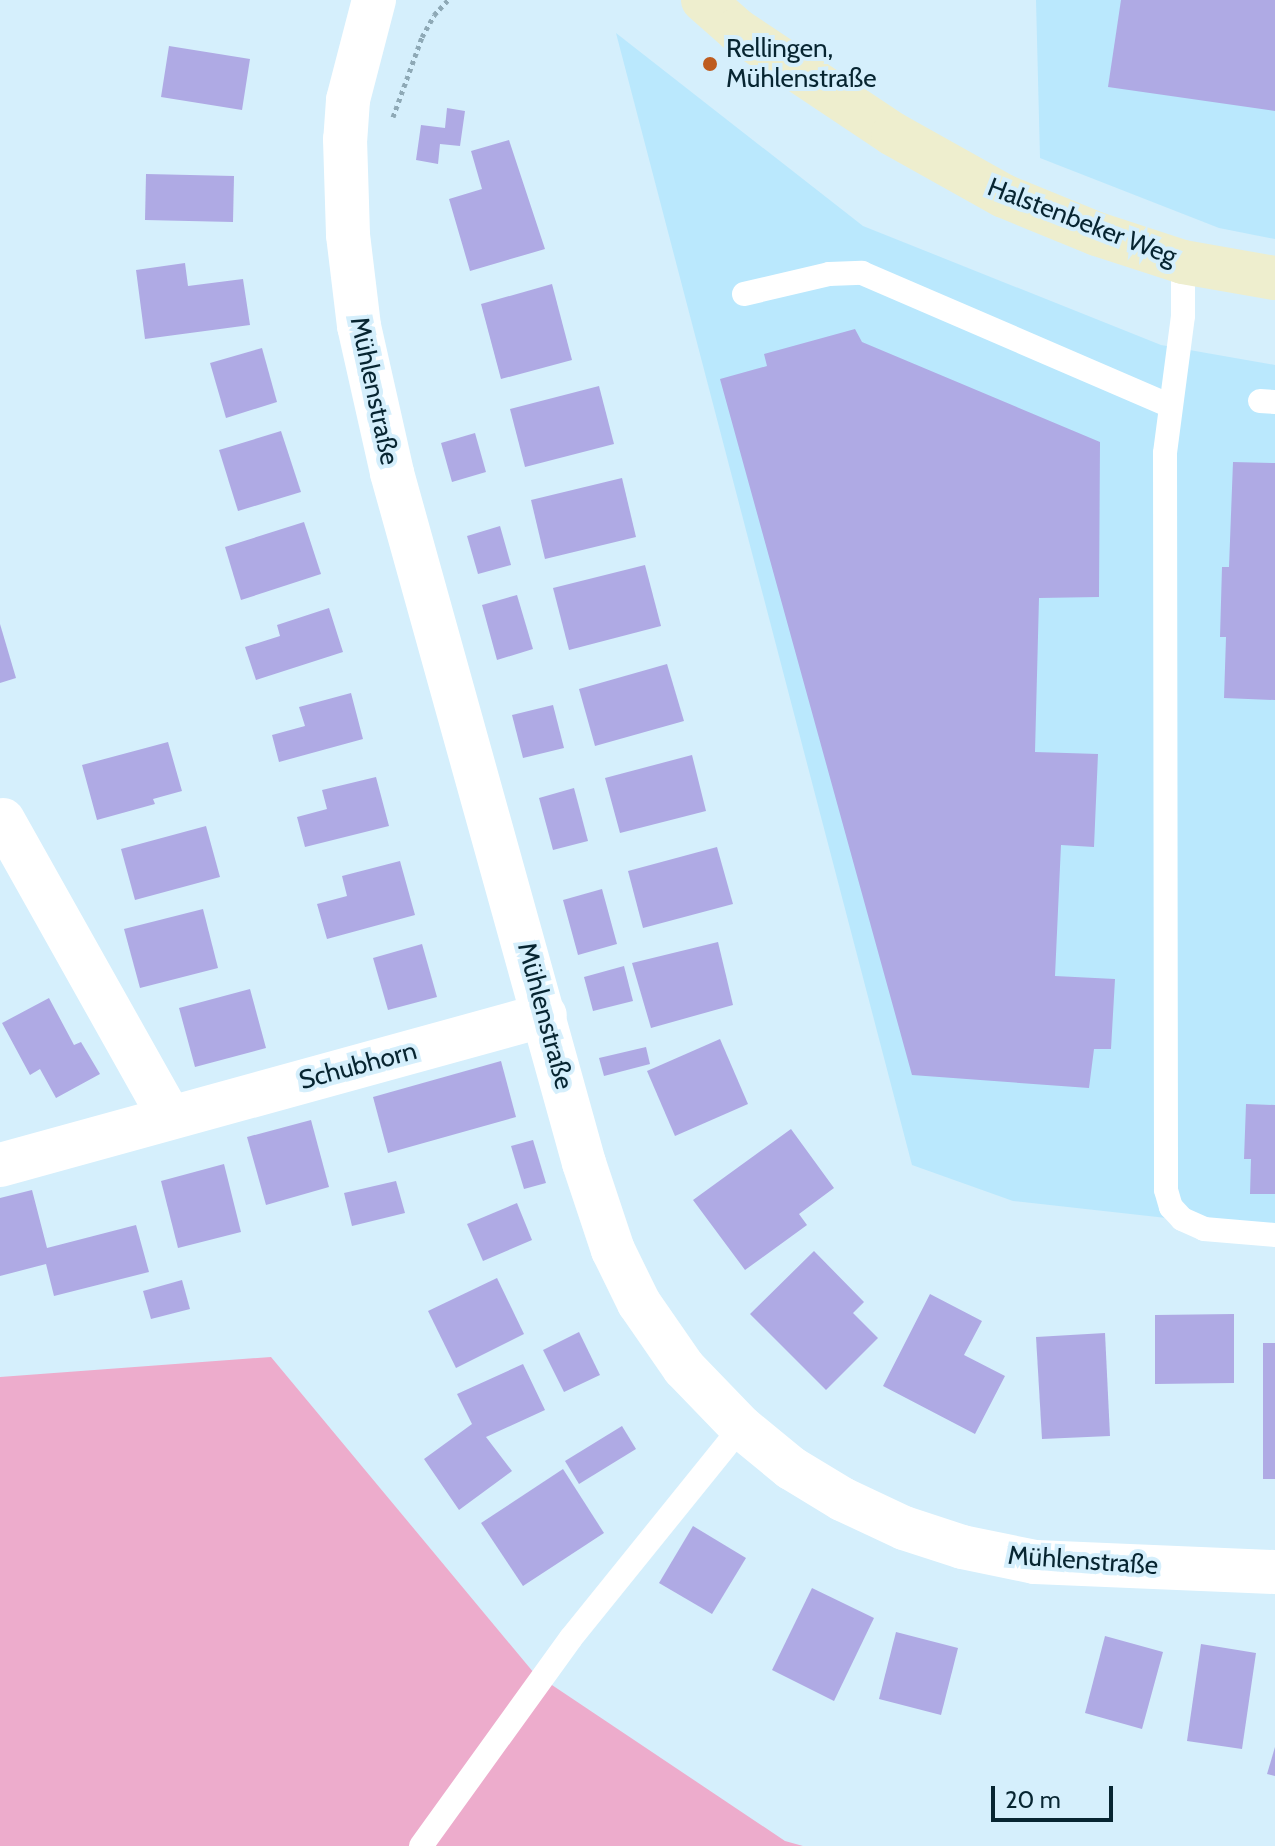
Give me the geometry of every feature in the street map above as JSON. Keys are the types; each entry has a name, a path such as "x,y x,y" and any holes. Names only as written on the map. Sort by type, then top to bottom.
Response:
{"main road":[{"name":"Halstenbeker Weg","path":"703,0 737,30 893,134 1004,196 1097,234 1183,262 1275,278"}],"street":[{"name":"Mühlenstraße","path":"378,4 348,100 345,139 348,235 359,326 392,473 584,1163 613,1250 639,1303 684,1368 741,1427 791,1468 842,1499 904,1528 962,1547 1035,1562 1275,1572"},
{"path":"3,820 170,1117"},
{"name":"Schubhorn","path":"0,1165 545,1015"}],"lane":[{"path":"1183,262 1183,316 1165,453 1166,1190 1171,1207 1182,1219 1204,1229 1275,1235"},
{"path":"744,294 829,274 862,273 1171,406"},
{"path":"421,1846 571,1638 741,1427"}],"path":[{"path":"392,122 422,37 434,15 448,0"}],"shaded area":[{"path":"1036,0 1275,0 1275,239 1219,228 1040,158"},
{"path":"616,33 863,226 1161,345 1275,365 1275,1230 1013,1201 912,1165"},
{"path":"271,1357 534,1673 785,1841 803,1846 0,1846 0,1377"}],"building":[{"path":"1121,0 1275,0 1275,111 1108,87"},
{"path":"169,46 250,59 242,110 161,97"},
{"path":"447,108 465,111 460,146 440,144 438,164 416,160 421,125 445,128"},
{"path":"509,140 545,249 470,271 449,199 482,189 471,151"},
{"path":"146,174 234,176 233,222 145,220"},
{"path":"185,263 188,286 243,279 250,325 145,339 136,270"},
{"path":"552,284 572,360 501,379 481,304"},
{"path":"855,329 862,342 1100,442 1099,597 1039,598 1035,752 1098,754 1094,847 1061,845 1055,976 1115,979 1111,1049 1094,1049 1089,1088 912,1075 720,379 767,366 764,354"},
{"path":"262,348 277,402 226,418 210,363"},
{"path":"599,386 614,444 525,467 510,409"},
{"path":"281,431 301,492 238,511 219,450"},
{"path":"475,433 486,472 452,482 441,443"},
{"path":"1233,462 1275,463 1275,700 1224,698 1226,637 1220,637 1222,567 1229,567"},
{"path":"622,478 636,537 545,559 531,500"},
{"path":"304,522 321,574 241,600 225,547"},
{"path":"500,526 511,565 478,574 467,536"},
{"path":"645,565 661,626 569,650 553,588"},
{"path":"517,595 533,649 497,660 482,605"},
{"path":"329,608 343,652 256,680 245,647 280,636 277,625"},
{"path":"0,624 16,678 0,683"},
{"path":"667,664 684,721 595,746 579,689"},
{"path":"351,693 363,739 279,762 272,735 305,726 299,707"},
{"path":"553,705 564,748 523,758 512,715"},
{"path":"168,742 182,791 153,799 155,804 97,820 82,765"},
{"path":"692,755 706,811 620,833 605,778"},
{"path":"376,777 389,826 305,847 297,817 327,809 322,790"},
{"path":"574,788 588,841 553,850 539,798"},
{"path":"206,826 220,877 135,900 121,849"},
{"path":"717,847 733,904 643,928 628,871"},
{"path":"400,861 415,915 327,939 317,904 347,896 342,876"},
{"path":"602,889 617,944 578,955 563,900"},
{"path":"203,909 218,968 140,988 124,929"},
{"path":"718,942 733,1005 651,1028 632,963"},
{"path":"422,944 437,997 388,1010 373,958"},
{"path":"624,966 633,1001 593,1011 584,977"},
{"path":"250,989 266,1048 195,1067 179,1008"},
{"path":"49,998 74,1045 81,1042 100,1074 56,1098 40,1069 30,1075 2,1023"},
{"path":"720,1039 748,1104 675,1136 647,1071"},
{"path":"646,1047 650,1064 604,1076 599,1058"},
{"path":"501,1061 516,1117 388,1153 373,1097"},
{"path":"1246,1104 1275,1105 1275,1194 1250,1194 1251,1159 1244,1159"},
{"path":"311,1120 329,1187 266,1205 247,1137"},
{"path":"791,1129 834,1188 799,1214 807,1225 745,1270 693,1200"},
{"path":"533,1140 546,1183 524,1189 511,1146"},
{"path":"224,1164 241,1232 178,1248 161,1181"},
{"path":"396,1181 405,1213 352,1226 344,1193"},
{"path":"32,1190 47,1248 136,1225 149,1272 54,1296 46,1264 0,1276 0,1198"},
{"path":"517,1203 532,1240 483,1261 467,1224"},
{"path":"814,1251 864,1302 853,1313 878,1338 826,1390 750,1314"},
{"path":"497,1278 524,1334 456,1368 428,1311"},
{"path":"182,1280 190,1309 151,1319 143,1291"},
{"path":"930,1294 982,1321 964,1355 1005,1376 975,1434 883,1386"},
{"path":"1234,1314 1234,1383 1155,1384 1155,1315"},
{"path":"579,1332 600,1375 564,1392 543,1350"},
{"path":"1105,1333 1110,1436 1042,1439 1036,1337"},
{"path":"1263,1343 1275,1343 1275,1479 1263,1479"},
{"path":"523,1364 545,1410 486,1437 512,1471 459,1510 424,1459 472,1424 457,1394"},
{"path":"622,1426 636,1449 579,1484 565,1461"},
{"path":"563,1469 604,1533 523,1586 481,1523"},
{"path":"693,1526 746,1558 712,1614 659,1583"},
{"path":"812,1588 874,1618 834,1701 772,1670"},
{"path":"896,1632 958,1648 941,1715 879,1699"},
{"path":"1105,1636 1163,1652 1142,1729 1085,1713"},
{"path":"1201,1644 1256,1653 1242,1749 1187,1741"},
{"path":"1275,1747 1275,1776 1267,1774"}],"place":[{"name":"Rellingen, Mühlenstraße","path":"710,64"}]}
